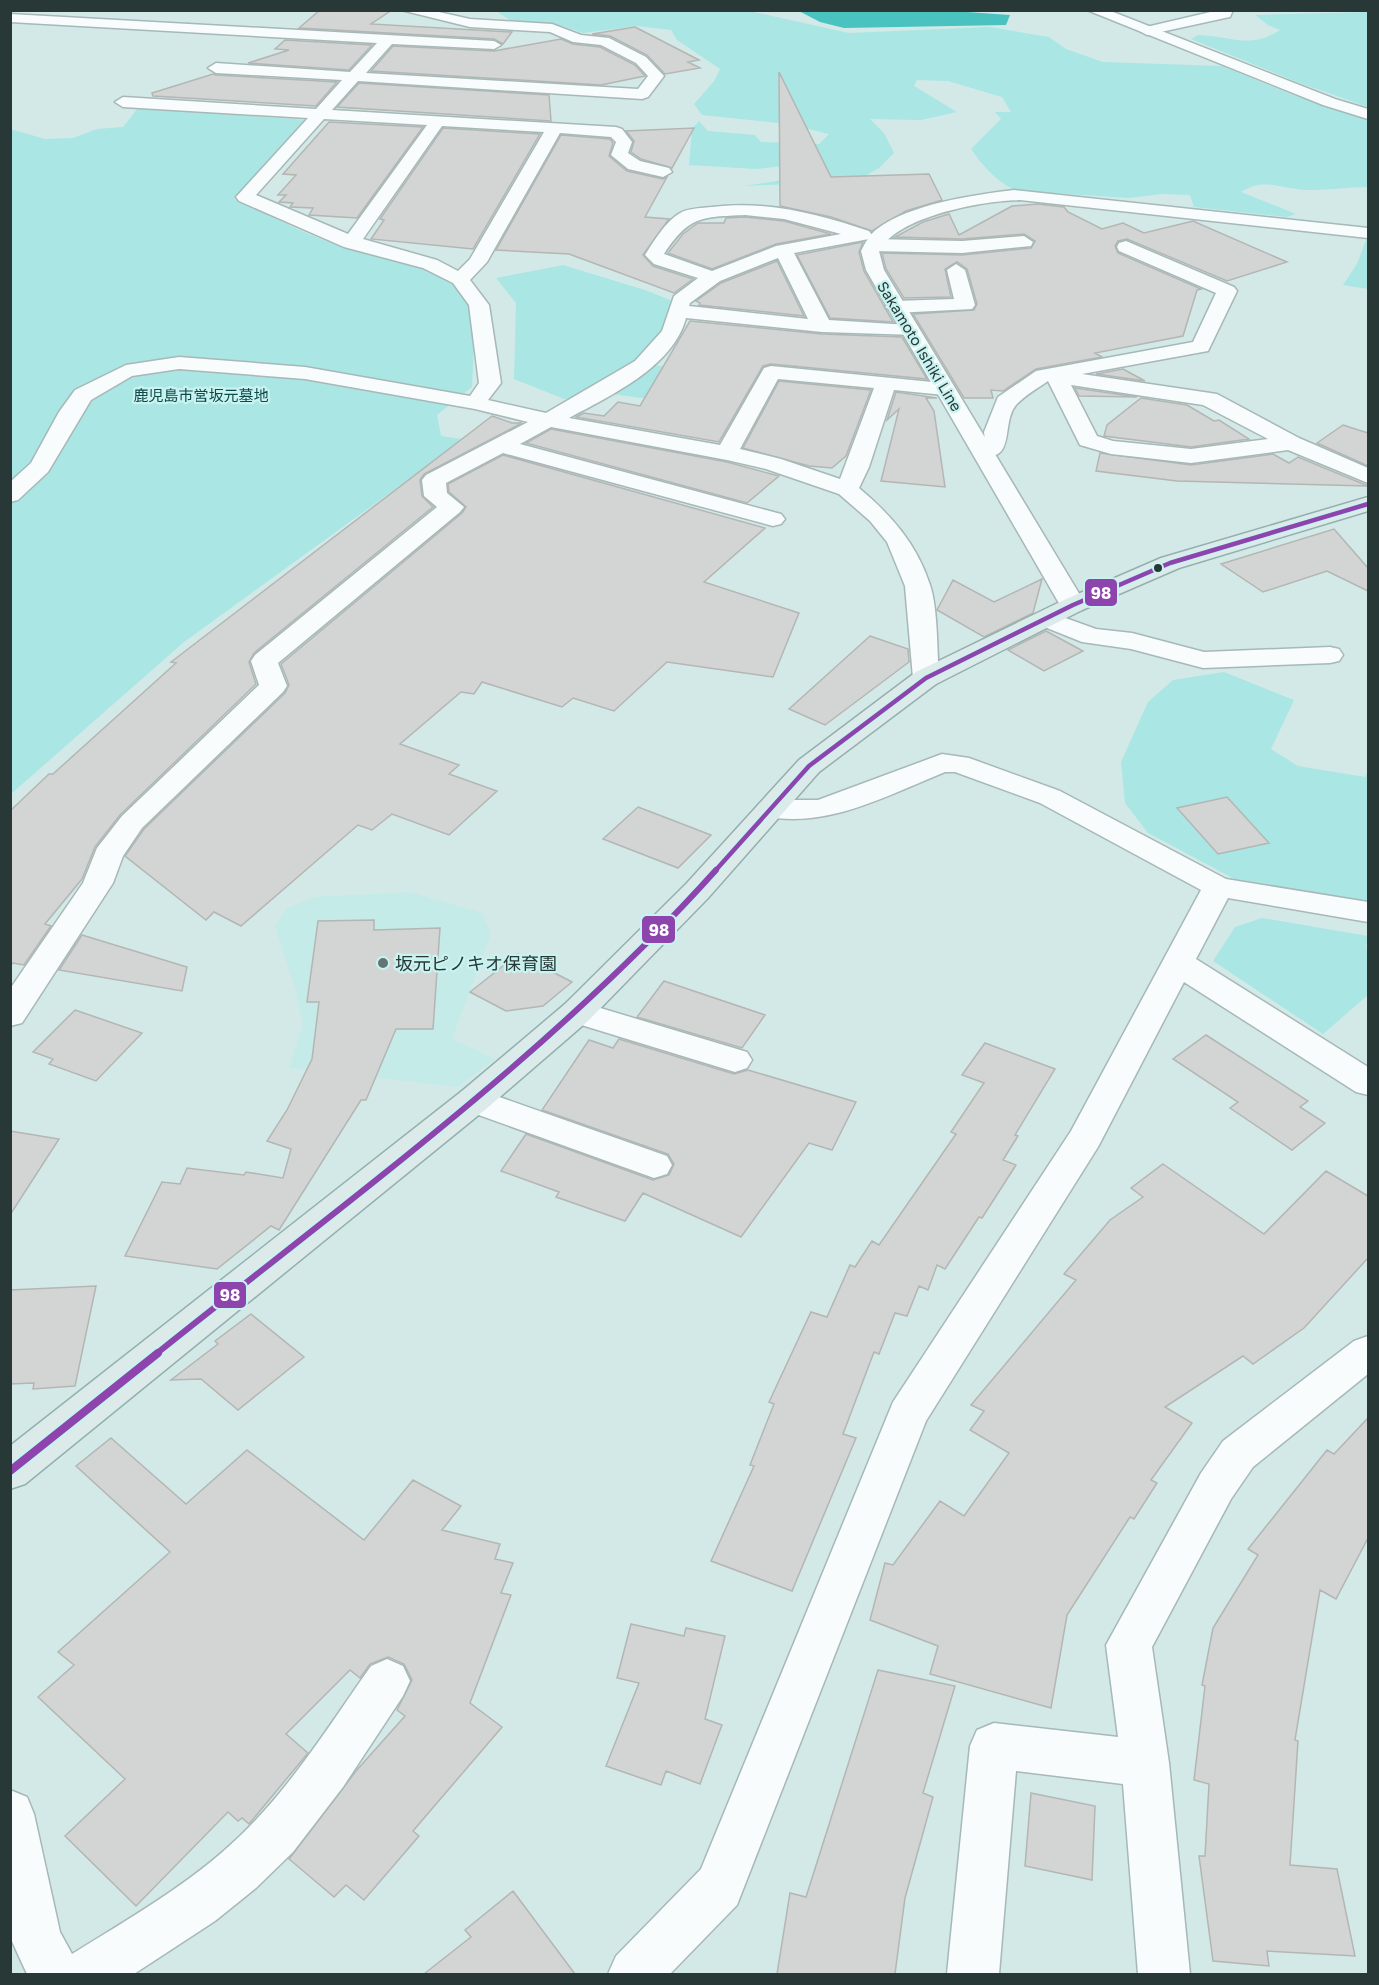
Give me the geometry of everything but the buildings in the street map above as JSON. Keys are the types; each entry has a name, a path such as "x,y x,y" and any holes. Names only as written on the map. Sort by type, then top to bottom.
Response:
{"main road":[{"path":"10,1471 474,1100 577,1012 697,891 809,766 926,678 1060,612 1170,563 1368,504"}],"street":[{"path":"1094,10 1329,102 1368,114"},
{"path":"1147,31 1206,20 1225,14 1226,10"},
{"path":"216,68 642,94 656,76 641,60 604,41 578,39 552,28 470,23 404,15"},
{"path":"10,18 507,46"},
{"path":"388,39 245,197 351,243 430,264 460,279 479,304 490,383 475,403"},
{"path":"554,48 578,39"},
{"path":"123,102 616,132 624,142 619,155 634,165 663,172"},
{"path":"351,243 438,121"},
{"path":"460,279 478,262 554,129"},
{"path":"871,240 907,220 957,206 1015,195 1061,198 1368,233"},
{"path":"713,277 660,260 654,255 663,241 688,217 730,209 774,212 818,220 871,240"},
{"path":"10,1016 20,984 92,892 108,855 132,822 273,686 264,661 452,507 436,496 434,480 549,419 642,364 669,337 680,312 681,300 688,292 713,277 783,250 871,240 962,247 1024,242"},
{"name":"Sakamoto Ishiki Line","path":"871,240 870,251 875,270 944,389 984,450 1060,612"},
{"path":"984,450 996,445 995,432 1006,402 1049,376 1201,347 1227,291 1126,247"},
{"path":"783,250 822,326"},
{"path":"895,307 965,304 956,270"},
{"path":"680,312 822,326 909,331"},
{"path":"10,495 40,467 70,412 84,395 126,371 151,365 220,364 305,374 475,403 727,453 773,464 847,489 878,516 898,541 918,586 926,678"},
{"path":"727,453 771,372 944,389"},
{"path":"1049,376 1088,440 1111,447 1191,456 1291,443"},
{"path":"1049,376 1209,399 1291,443 1368,476"},
{"path":"847,489 858,467 886,383"},
{"path":"499,445 773,519"},
{"path":"1060,612 1091,636 1132,641 1203,660 1330,655"},
{"path":"771,809 820,809 847,801 942,763 959,765 1050,797 1218,887 1368,912"},
{"path":"634,1974 719,1887 908,1414 1086,1138 1180,964 1218,887"},
{"path":"1180,964 1368,1083"},
{"path":"577,1012 735,1060"},
{"path":"474,1100 654,1165"},
{"path":"1164,1974 1145,1763 1129,1645 1216,1486 1238,1454 1368,1352"},
{"path":"87,1974 205,1899 259,1852 314,1785 387,1681"},
{"path":"973,1974 994,1746 1145,1763"},
{"path":"10,1814 36,1937 54,1974"}],"shaded area":[{"name":"坂元ピノキオ保育園","path":"410,892 482,913 491,934 452,1039 495,1059 457,1087 289,1068 303,1024 296,992 275,927 286,909 313,897"}],"green space":[{"path":"496,11 749,11 849,33 990,27 1049,37 1066,49 1103,62 1222,66 1293,95 1368,118 1368,187 1302,190 1276,185 1259,185 1241,192 1296,214 1286,217 1194,207 1190,195 1162,194 1129,198 1019,191 998,180 971,149 1001,119 995,112 1011,112 1002,97 948,81 917,80 914,86 957,112 921,120 870,119 884,133 894,153 879,168 856,181 743,186 811,176 822,162 756,169 689,165 692,129 699,121 708,131 755,135 761,142 819,144 829,134 788,124 702,115 694,104 715,80 720,69 677,40 671,30 637,26 583,33 563,26 513,22"},
{"path":"1368,12 1368,107 1297,82 1191,39 1198,35 1250,41 1269,36 1280,30 1268,25 1255,15"},
{"name":"鹿児島市営坂元墓地","path":"138,108 307,120 234,199 321,239 418,265 452,283 464,296 471,315 473,327 472,387 437,415 441,436 484,442 420,471 184,642 11,794 10,129 45,139 73,138 97,129 123,127"},
{"path":"1366,240 1368,241 1368,289 1343,285 1357,264"},
{"path":"563,265 645,290 675,302 664,331 638,360 580,399 564,399 514,379 516,303 496,278"},
{"path":"650,364 707,375 686,404 612,394"},
{"path":"1224,672 1294,700 1271,749 1298,766 1365,777 1368,771 1368,903 1244,884 1148,833 1125,803 1121,762 1148,702 1173,680"},
{"path":"1262,918 1368,936 1366,947 1368,949 1368,995 1323,1034 1213,961 1235,927"}],"water":[{"path":"799,11 953,11 1010,15 1006,25 844,28 820,22"}],"transit line":[{"name":"98","path":"10,1471 474,1100 577,1012 697,891 809,766 926,678 1073,605 1170,563 1368,504"}],"place":[{"name":"坂元ピノキオ保育園","path":"383,963"}]}
